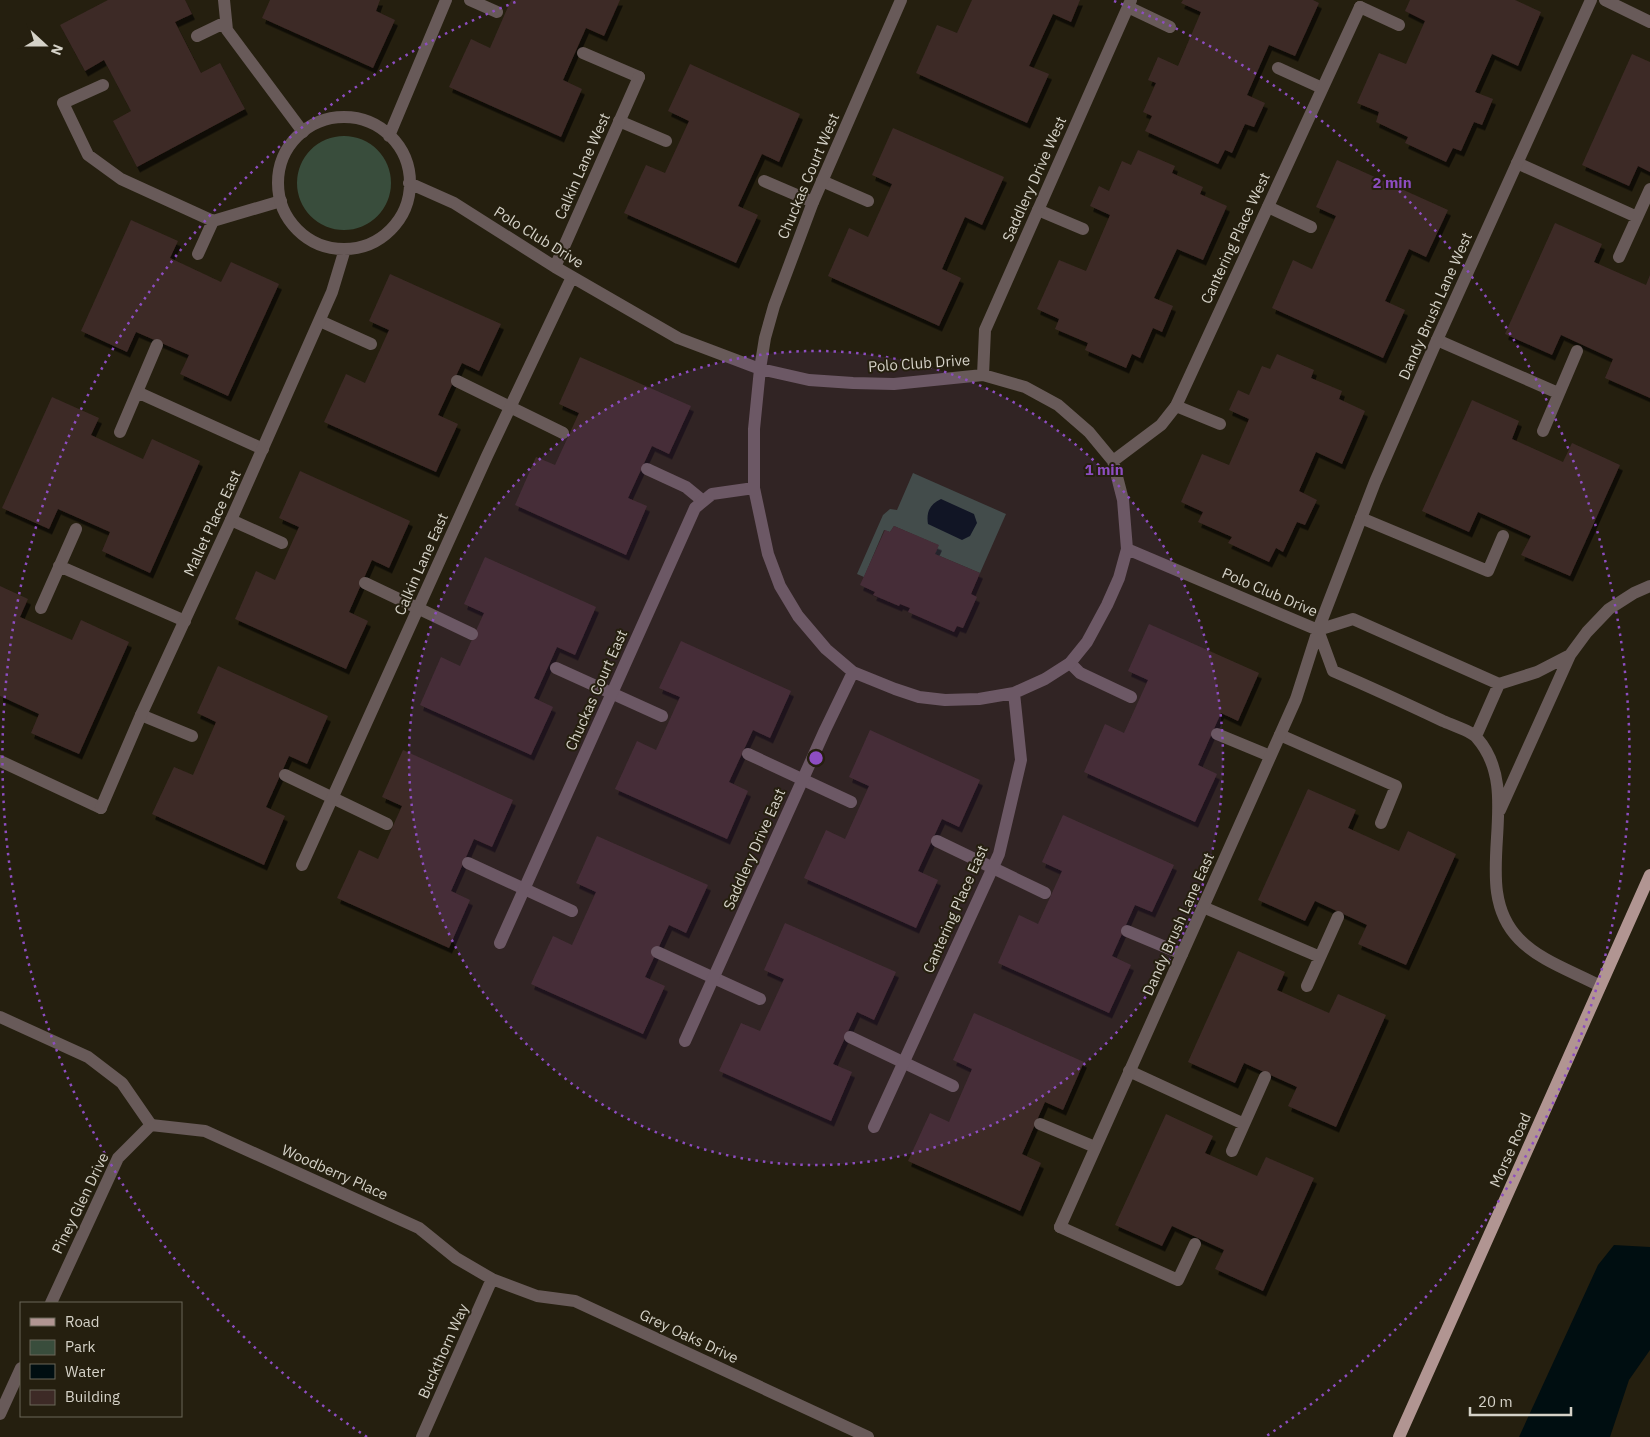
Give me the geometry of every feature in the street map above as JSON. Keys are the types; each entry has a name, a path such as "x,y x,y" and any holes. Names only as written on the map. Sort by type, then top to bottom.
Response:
{"main road":[{"name":"Morse Road","path":"1399,1437 1650,876"}],"street":[{"path":"224,0 227,30 303,132"},
{"path":"389,136 446,0"},
{"path":"470,0 497,12"},
{"name":"Chuckas Court West","path":"760,369 765,338 774,306 813,202 900,0"},
{"name":"Dandy Brush Lane West","path":"1318,630 1375,482 1591,0"},
{"path":"1605,0 1650,22"},
{"path":"1130,4 1170,27"},
{"name":"Saddlery Drive West","path":"983,375 985,330 1130,4"},
{"name":"Cantering Place West","path":"1113,462 1161,425 1176,406 1360,7 1399,25"},
{"path":"197,36 226,22"},
{"name":"Calkin Lane West","path":"555,267 639,77 583,53"},
{"path":"1278,68 1322,88"},
{"path":"103,85 63,103 88,155 121,179 213,221 281,201"},
{"path":"338,118 359,119 378,127 389,136 394,140 405,159 409,183 407,202 397,222 381,238 361,247 345,249 317,244 299,232 285,214 278,193 279,170 286,151 303,132 317,122 338,118"},
{"path":"619,121 666,141"},
{"path":"1517,163 1637,218"},
{"path":"764,181 813,202"},
{"path":"822,181 868,200"},
{"name":"Polo Club Drive","path":"409,183 454,204 555,267 678,338 760,369 809,380 852,383 894,384 983,375 1025,387 1058,405 1089,432 1113,462 1124,500 1127,549 1119,578 1107,605 1087,642 1070,662 1044,679 1014,693 979,699 944,700 928,698 895,689 853,672 826,649 798,616 780,586 768,554 754,488 754,428 760,369"},
{"path":"1619,256 1650,189"},
{"path":"1268,207 1310,227"},
{"path":"1038,210 1083,229"},
{"path":"198,254 213,221"},
{"name":"Mallet Place East","path":"0,761 101,808 140,715 231,520 320,321 332,292 345,249"},
{"name":"Calkin Lane East","path":"302,866 510,408 572,277"},
{"path":"320,321 371,344"},
{"path":"1437,340 1558,394"},
{"path":"120,432 156,345"},
{"path":"1543,431 1577,350"},
{"path":"457,381 563,433"},
{"path":"137,392 263,448"},
{"path":"1176,406 1220,424"},
{"path":"647,470 686,487 703,502 712,494 754,488"},
{"name":"Chuckas Court East","path":"500,943 695,508 703,502"},
{"path":"1361,518 1488,571 1503,536"},
{"path":"231,520 282,543"},
{"path":"41,608 76,529"},
{"name":"Polo Club Drive","path":"1127,549 1318,630 1353,619 1499,684"},
{"path":"59,566 185,620"},
{"path":"366,583 472,634"},
{"path":"1499,813 1570,655 1587,632 1609,609 1634,593 1650,586"},
{"name":"Polo Club Drive","path":"1318,630 1333,670 1476,736"},
{"name":"Dandy Brush Lane East","path":"1195,1244 1178,1280 1060,1227 1296,698 1318,630"},
{"path":"1570,655 1538,672 1499,684 1476,736 1496,772 1499,813 1496,888 1500,910 1508,926 1519,939 1543,957 1600,986"},
{"path":"1070,662 1080,673 1131,697"},
{"path":"556,668 662,716"},
{"name":"Saddlery Drive East","path":"685,1041 853,672"},
{"name":"Cantering Place East","path":"874,1127 999,854 1021,760 1014,693"},
{"path":"140,715 192,736"},
{"path":"1218,734 1270,756"},
{"path":"1280,735 1396,786 1381,823"},
{"path":"748,754 851,802"},
{"path":"285,775 387,824"},
{"path":"937,841 1045,893"},
{"path":"468,863 572,911"},
{"path":"1203,907 1320,957"},
{"path":"1307,986 1338,917"},
{"path":"1127,932 1182,954"},
{"path":"657,952 760,999"},
{"path":"0,1017 88,1057 122,1083 151,1125"},
{"path":"850,1037 953,1086"},
{"path":"1129,1071 1244,1124"},
{"path":"1232,1151 1265,1077"},
{"path":"1040,1124 1095,1147"},
{"name":"Woodberry Place","path":"151,1125 205,1131 214,1135 419,1228 456,1258 492,1279"},
{"name":"Piney Glen Drive","path":"51,1302 118,1158 151,1125"},
{"name":"Buckthorn Way","path":"422,1437 492,1279"},
{"name":"Grey Oaks Drive","path":"492,1279 537,1296 575,1301 868,1437"},
{"path":"0,1414 20,1370"}],"green space":[{"path":"344,136 362,140 377,150 387,165 391,183 387,201 377,216 362,226 344,230 326,226 311,216 301,201 297,183 301,165 311,150 326,140"},
{"path":"913,473 1006,514 980,573 935,554 938,545 894,526 890,532 884,530 864,577 857,574 883,515 890,509 897,510"}],"water":[{"path":"941,499 974,514 977,523 970,536 962,540 928,524 930,509 934,503"},
{"path":"1614,1245 1650,1247 1650,1350 1629,1380 1610,1437 1519,1437 1598,1265"}],"building":[{"path":"108,0 185,0 192,14 175,22 201,73 220,63 245,109 137,167 113,121 131,111 104,60 85,71 60,25"},
{"path":"270,0 380,0 376,11 395,20 373,68 262,18"},
{"path":"511,0 620,0 604,36 586,28 563,80 582,89 561,137 449,87 471,39 490,48"},
{"path":"972,0 1080,0 1071,22 1053,14 1029,66 1049,74 1027,123 916,73 937,25 957,33"},
{"path":"1183,0 1313,0 1319,3 1295,56 1269,45 1247,95 1265,103 1254,127 1245,124 1232,153 1225,150 1218,164 1145,131 1152,116 1143,112 1156,83 1148,80 1158,57 1178,66 1201,12 1181,3"},
{"path":"1410,0 1515,0 1541,12 1518,66 1492,54 1475,92 1493,99 1482,125 1474,122 1461,151 1453,148 1446,162 1405,143 1408,137 1376,122 1379,112 1357,103 1379,53 1406,64 1425,21 1405,11"},
{"path":"1632,54 1650,62 1650,172 1638,166 1629,186 1582,165"},
{"path":"690,64 800,114 779,162 762,154 738,206 758,215 736,263 624,213 646,165 665,173 689,121 668,111"},
{"path":"893,128 1004,177 982,225 965,217 942,269 961,278 939,326 828,276 849,228 868,237 892,184 872,175"},
{"path":"1138,150 1175,166 1172,173 1203,187 1200,194 1227,206 1203,260 1177,249 1154,298 1173,306 1162,332 1153,328 1140,358 1132,354 1126,368 1085,350 1088,343 1055,329 1059,319 1037,309 1059,260 1086,271 1110,215 1090,206 1099,186 1109,191 1122,161 1131,165"},
{"path":"1337,160 1448,210 1426,257 1409,249 1385,301 1405,310 1383,358 1272,308 1293,260 1312,269 1336,216 1316,207"},
{"path":"131,220 178,241 170,258 221,282 231,262 279,284 228,396 180,374 189,355 136,332 127,352 81,331"},
{"path":"1555,223 1602,244 1594,262 1646,285 1650,275 1650,398 1605,378 1613,359 1561,335 1552,355 1505,334"},
{"path":"390,274 501,324 479,371 462,363 438,415 458,424 436,472 324,422 346,374 365,383 389,330 369,321"},
{"path":"1277,354 1314,370 1311,378 1342,391 1339,399 1365,411 1342,464 1316,452 1299,491 1317,500 1305,525 1297,522 1283,552 1276,548 1269,562 1228,543 1232,537 1198,522 1203,512 1181,502 1202,454 1229,465 1249,419 1229,410 1238,390 1249,395 1262,366 1270,369"},
{"path":"580,357 691,406 669,454 652,446 628,498 647,506 626,555 515,505 536,457 555,465 579,413 559,404"},
{"path":"52,397 99,418 91,435 143,459 152,439 200,461 150,573 102,551 110,532 58,509 49,529 2,508"},
{"path":"1472,400 1519,421 1512,439 1563,462 1572,443 1620,465 1570,576 1521,555 1531,536 1478,512 1469,532 1422,511"},
{"path":"300,471 410,521 389,568 372,560 349,612 368,621 346,669 235,619 256,571 275,580 299,527 279,518"},
{"path":"894,526 939,545 935,554 980,573 971,594 977,597 963,628 957,626 954,632 908,612 910,608 900,604 899,606 873,595 875,592 860,585 885,530 890,532"},
{"path":"485,557 596,607 575,655 557,647 534,698 553,707 531,755 420,705 441,657 460,666 484,613 464,604"},
{"path":"0,586 28,599 20,617 72,640 81,620 129,642 79,754 31,733 39,714 0,696"},
{"path":"1149,624 1259,673 1238,721 1221,713 1198,765 1217,774 1195,822 1084,772 1105,724 1124,733 1148,680 1128,671"},
{"path":"681,641 791,691 770,738 753,730 729,782 748,791 727,839 615,789 637,741 656,750 680,697 659,688"},
{"path":"218,666 328,716 307,764 289,756 266,807 285,816 264,865 152,814 174,767 193,775 216,722 197,713"},
{"path":"870,730 980,780 959,827 942,819 918,871 938,880 916,928 804,878 826,830 845,839 869,786 849,777"},
{"path":"403,750 513,800 492,847 474,839 451,891 470,900 449,948 337,898 359,850 378,859 402,806 382,797"},
{"path":"1308,789 1356,810 1348,828 1399,851 1408,831 1456,854 1406,965 1358,944 1367,925 1315,901 1305,921 1258,900"},
{"path":"1063,815 1174,865 1152,912 1135,905 1112,956 1131,965 1109,1013 998,963 1019,915 1038,924 1062,871 1042,862"},
{"path":"597,836 708,885 686,933 669,925 645,977 665,986 643,1034 531,984 553,936 572,945 596,892 576,883"},
{"path":"785,923 896,972 874,1020 857,1012 833,1064 852,1072 831,1121 719,1071 741,1023 760,1031 784,979 764,970"},
{"path":"1238,951 1285,972 1277,990 1329,1013 1338,994 1386,1015 1336,1127 1288,1106 1297,1087 1244,1063 1235,1083 1188,1062"},
{"path":"974,1013 1084,1062 1063,1110 1045,1102 1022,1154 1041,1163 1020,1211 908,1161 930,1113 949,1122 972,1069 953,1060"},
{"path":"1166,1114 1213,1136 1205,1153 1257,1176 1266,1157 1314,1178 1263,1291 1215,1269 1224,1250 1172,1226 1162,1246 1115,1225"}]}
